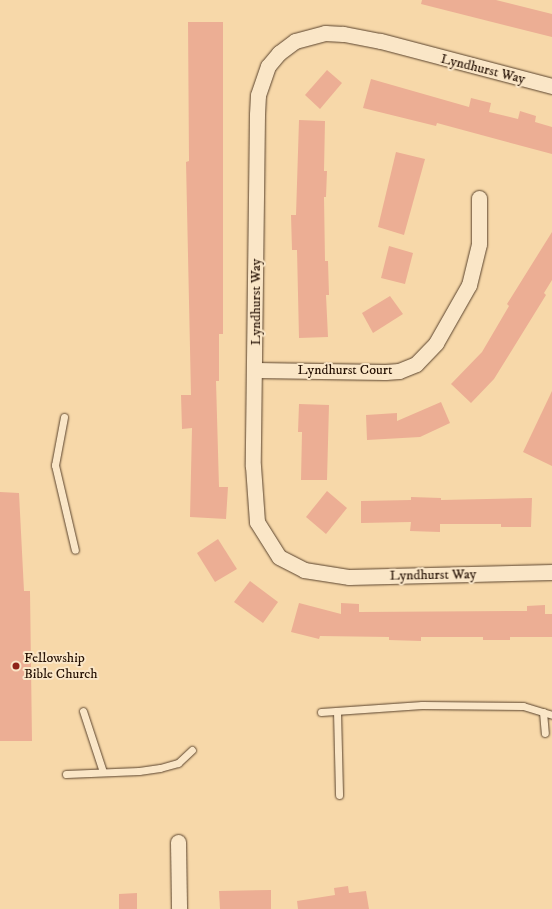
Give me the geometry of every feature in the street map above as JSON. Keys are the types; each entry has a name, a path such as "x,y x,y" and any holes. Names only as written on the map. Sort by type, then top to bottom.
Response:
{"street":[{"name":"Lyndhurst Way","path":"552,86 380,41 343,34 310,35 295,41 279,53 268,66 258,95 254,504 257,522 279,557 304,570 349,577 552,572"},
{"name":"Lyndhurst Court","path":"256,370 385,372 398,371 416,364 436,343 469,285 479,244 479,198"},
{"path":"178,842 179,909"}],"lane":[{"path":"64,417 55,465 75,550"},
{"path":"320,712 430,705 523,706 552,715"},
{"path":"82,711 103,772"},
{"path":"337,711 340,795"},
{"path":"543,712 545,734"},
{"path":"66,774 160,768 178,763 192,750"}],"building":[{"path":"422,0 496,0 552,14 552,37 421,4"},
{"path":"188,22 223,22 223,334 219,334 219,381 216,381 219,487 228,487 226,519 190,517 192,428 182,429 181,395 191,395 186,162 189,161"},
{"path":"327,70 342,83 320,109 305,95"},
{"path":"371,79 469,107 471,98 491,103 489,112 518,119 520,111 536,116 535,122 552,127 552,154 437,123 436,126 363,108"},
{"path":"299,120 325,121 324,171 327,171 326,197 324,197 325,261 328,261 329,295 326,295 328,337 299,338 297,250 292,250 291,215 296,215"},
{"path":"396,152 425,159 404,235 378,227"},
{"path":"552,232 552,280 544,293 546,295 494,379 471,403 451,384 482,352 509,306 507,304"},
{"path":"389,246 413,253 405,284 381,278"},
{"path":"390,296 403,314 373,333 362,313"},
{"path":"552,391 552,466 523,452"},
{"path":"441,402 450,423 420,437 367,440 366,415 397,413 397,421"},
{"path":"299,404 329,405 327,480 301,480 302,432 298,432"},
{"path":"327,491 347,508 326,534 306,517"},
{"name":"Fellowship Bible Church","path":"0,492 19,493 24,591 30,591 32,741 0,741"},
{"path":"411,497 441,498 441,500 532,498 531,527 501,527 501,524 440,524 440,532 410,531 411,522 361,523 361,501 411,500"},
{"path":"218,539 237,569 215,582 197,553"},
{"path":"250,581 278,602 263,623 234,602"},
{"path":"299,603 341,614 341,603 359,604 359,612 527,611 527,606 545,605 545,614 552,614 552,637 510,637 510,640 483,640 483,637 421,637 421,641 389,640 389,637 320,636 319,639 291,632"},
{"path":"348,886 349,893 366,891 369,909 298,909 297,901 335,895 334,888"},
{"path":"271,890 271,909 220,909 219,891"},
{"path":"137,893 137,909 119,909 119,894"}],"place":[{"name":"Fellowship Bible Church","path":"16,666"}]}
